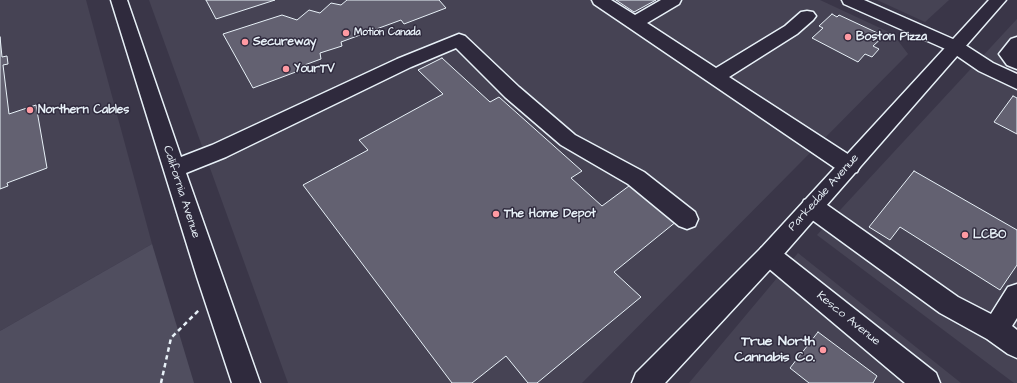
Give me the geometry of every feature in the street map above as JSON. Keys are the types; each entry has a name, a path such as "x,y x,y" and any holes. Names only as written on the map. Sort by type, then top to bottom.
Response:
{"street":[{"name":"California Avenue","path":"119,0 215,294 246,383"},
{"path":"600,0 849,166"},
{"path":"634,23 673,0"},
{"path":"850,0 956,47 986,68 1017,82"},
{"name":"Parkedale Avenue","path":"646,383 769,255 998,0"},
{"path":"715,77 791,30 807,16"},
{"path":"174,169 219,151 404,63 459,40 512,92 568,140 636,178 687,219"},
{"path":"1017,43 1008,54 1013,61 1017,63"},
{"path":"812,207 949,305 996,330 1017,345"},
{"name":"Kesco Avenue","path":"769,255 926,383"},
{"path":"996,330 1017,295"}],"path":[{"path":"161,383 171,338 215,294"}],"shaded area":[{"path":"0,0 86,0 152,244 0,331"},
{"path":"149,0 820,0 893,34 908,54 582,383 288,383"},
{"path":"877,0 949,0 925,22"},
{"path":"1017,19 1017,383 1014,383 817,235"},
{"path":"152,244 194,383 0,383 0,331"},
{"path":"798,253 961,383 689,383"}],"building":[{"path":"206,0 275,0 216,19"},
{"path":"347,0 439,0 446,8 404,24 401,20 341,42 342,46 320,53 321,59 299,67 301,70 253,88 223,34 282,15 297,20 309,10 320,13 331,3 341,5"},
{"path":"616,0 656,0 634,12"},
{"name":"Boston Pizza","path":"832,14 837,17 839,15 884,36 873,46 879,49 872,57 865,54 858,62 812,38 823,28 819,26"},
{"name":"Northern Cables","path":"0,37 2,57 7,56 8,64 3,65 9,114 36,105 47,168 7,183 8,186 0,189"},
{"name":"The Home Depot","path":"442,58 490,102 499,97 582,171 571,178 602,206 633,183 677,221 614,272 641,297 537,383 528,383 506,356 472,383 452,383 303,185 368,150 359,140 443,94 418,70"},
{"path":"1013,96 1017,98 1017,134 994,122"},
{"name":"LCBO","path":"914,171 1017,230 1017,265 1000,290 900,227 890,240 869,227"},
{"name":"True North Cannabis Co.","path":"818,332 877,376 873,383 809,383 790,368"}],"place":[{"name":"Motion Canada","path":"346,33"},
{"name":"Boston Pizza","path":"848,37"},
{"name":"Secureway","path":"245,42"},
{"name":"YourTV","path":"286,69"},
{"name":"Northern Cables","path":"30,110"},
{"name":"The Home Depot","path":"496,214"},
{"name":"LCBO","path":"965,235"},
{"name":"True North Cannabis Co.","path":"823,350"}]}
